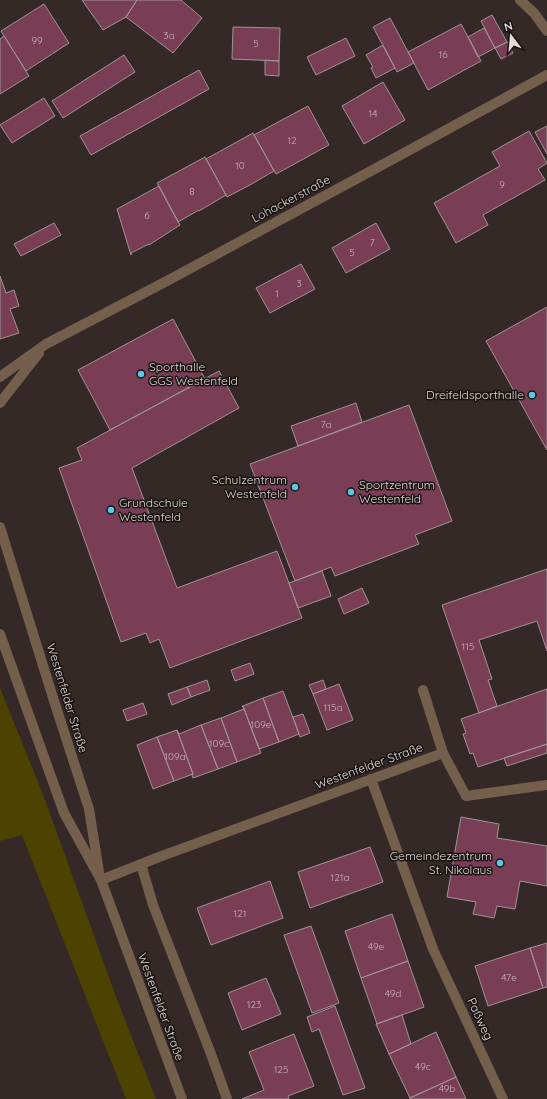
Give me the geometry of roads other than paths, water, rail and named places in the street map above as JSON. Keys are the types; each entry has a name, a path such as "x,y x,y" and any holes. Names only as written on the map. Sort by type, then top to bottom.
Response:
{"street":[{"path":"520,0 534,13 547,31"},
{"name":"Lohackerstraße","path":"0,377 46,344 396,158 547,75"},
{"name":"Lohackerstraße","path":"0,403 46,344"},
{"name":"Westenfelder Straße","path":"0,527 89,809 101,880"},
{"name":"Westenfelder Straße","path":"0,634 64,814 101,880 182,1099"},
{"name":"Westenfelder Straße","path":"423,690 443,753 466,796 547,785"},
{"name":"Westenfelder Straße","path":"101,880 443,753"},
{"name":"Paßweg","path":"371,779 433,949 504,1099"},
{"path":"141,864 153,905 227,1099"}],"place":[{"name":"Sporthalle GGS Westenfeld","path":"141,374"},
{"name":"Dreifeldsporthalle","path":"532,395"},
{"name":"Schulzentrum Westenfeld","path":"295,487"},
{"name":"Sportzentrum Westenfeld","path":"351,492"},
{"name":"Grundschule Westenfeld","path":"111,510"},
{"name":"Gemeindezentrum St. Nikolaus","path":"500,863"}]}
